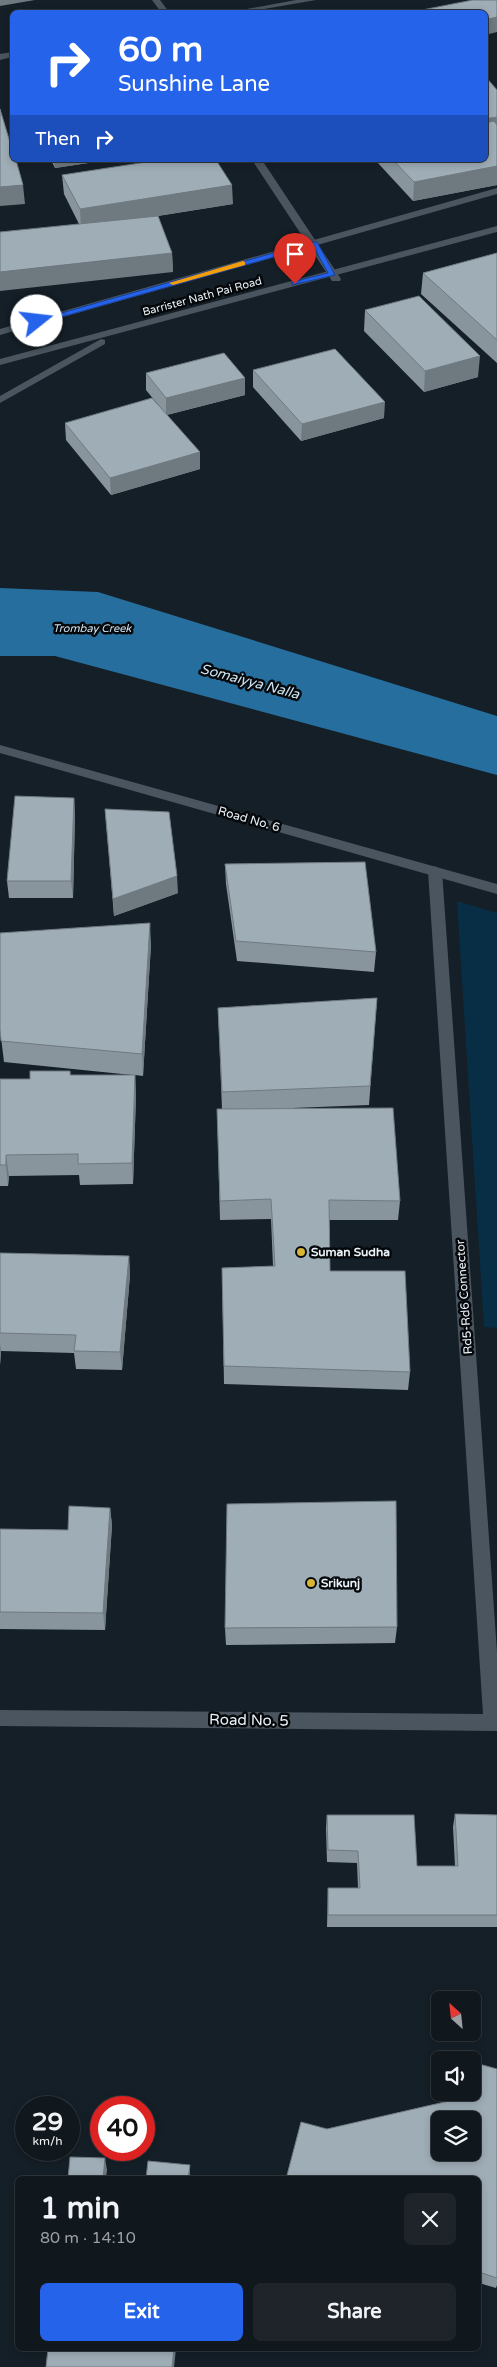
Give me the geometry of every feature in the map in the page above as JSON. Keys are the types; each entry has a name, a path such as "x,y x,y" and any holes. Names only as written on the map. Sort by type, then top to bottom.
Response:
{"street":[{"path":"247,10 312,0"},
{"path":"258,162 315,243 334,276"},
{"path":"0,332 497,192"},
{"name":"Barrister Nath Pai Road","path":"0,362 334,276 497,229"},
{"path":"0,400 124,329"},
{"name":"Road No. 6","path":"0,749 497,889"},
{"name":"Rd5-Rd6 Connector","path":"435,871 495,1723"},
{"name":"Road No. 5","path":"0,1718 495,1723"}],"shaded area":[{"path":"457,901 497,913 497,1328 484,1327"}],"water":[{"name":"Trombay Creek","path":"0,588 98,592 497,716 497,775 55,656 0,656"}],"building":[{"path":"473,0 497,0 497,17 488,19 488,10 422,10"},
{"path":"488,80 497,90 497,117 488,118"},
{"path":"0,109 10,142 10,162 17,162 23,185 0,187"},
{"path":"494,121 497,125 497,166 414,182 395,162 488,162 488,122"},
{"path":"147,162 217,162 232,185 80,209 62,175"},
{"path":"158,216 172,253 0,272 0,232"},
{"path":"497,253 497,340 423,273"},
{"path":"419,296 480,356 425,371 365,310"},
{"path":"335,349 385,402 302,424 253,370"},
{"path":"224,353 245,378 166,398 146,373"},
{"path":"152,398 200,452 110,478 65,423"},
{"path":"15,796 74,798 71,881 7,881"},
{"path":"105,809 169,812 177,876 113,899"},
{"path":"365,862 376,952 236,941 225,864"},
{"path":"150,923 142,1054 1,1041 0,933"},
{"path":"377,998 370,1086 222,1092 218,1008"},
{"path":"30,1071 70,1071 70,1075 135,1075 132,1163 78,1164 78,1154 6,1155 6,1165 0,1165 0,1079 30,1079"},
{"name":"Suman Sudha","path":"393,1108 400,1201 329,1200 330,1271 405,1271 410,1372 224,1366 222,1268 275,1266 271,1199 220,1201 217,1109"},
{"path":"0,1253 129,1256 120,1352 74,1351 76,1335 0,1333"},
{"name":"Srikunj","path":"396,1501 397,1627 225,1628 227,1504"},
{"path":"69,1506 110,1508 103,1613 0,1612 0,1529 68,1530"},
{"path":"455,1814 497,1815 497,1915 328,1915 328,1888 360,1888 358,1851 328,1850 327,1815 414,1815 417,1866 458,1866"},
{"path":"481,2065 497,2069 497,2278 481,2273 481,2176 287,2176 301,2122 327,2129 449,2101 481,2101"},
{"path":"80,2157 90,2158 90,2161 105,2161 103,2176 68,2176 70,2161 80,2161"},
{"path":"148,2161 190,2165 188,2176 146,2176"},
{"path":"48,2351 174,2351 172,2367 46,2367"}],"slow traffic":[{"path":"173,283 243,263"}],"place":[{"name":"Suman Sudha","path":"301,1252"},
{"name":"Srikunj","path":"311,1583"}],"route":[{"path":"37,321 315,243 333,274 295,284"}],"water label":[{"name":"Somaiyya Nalla","path":"250,681"}]}
